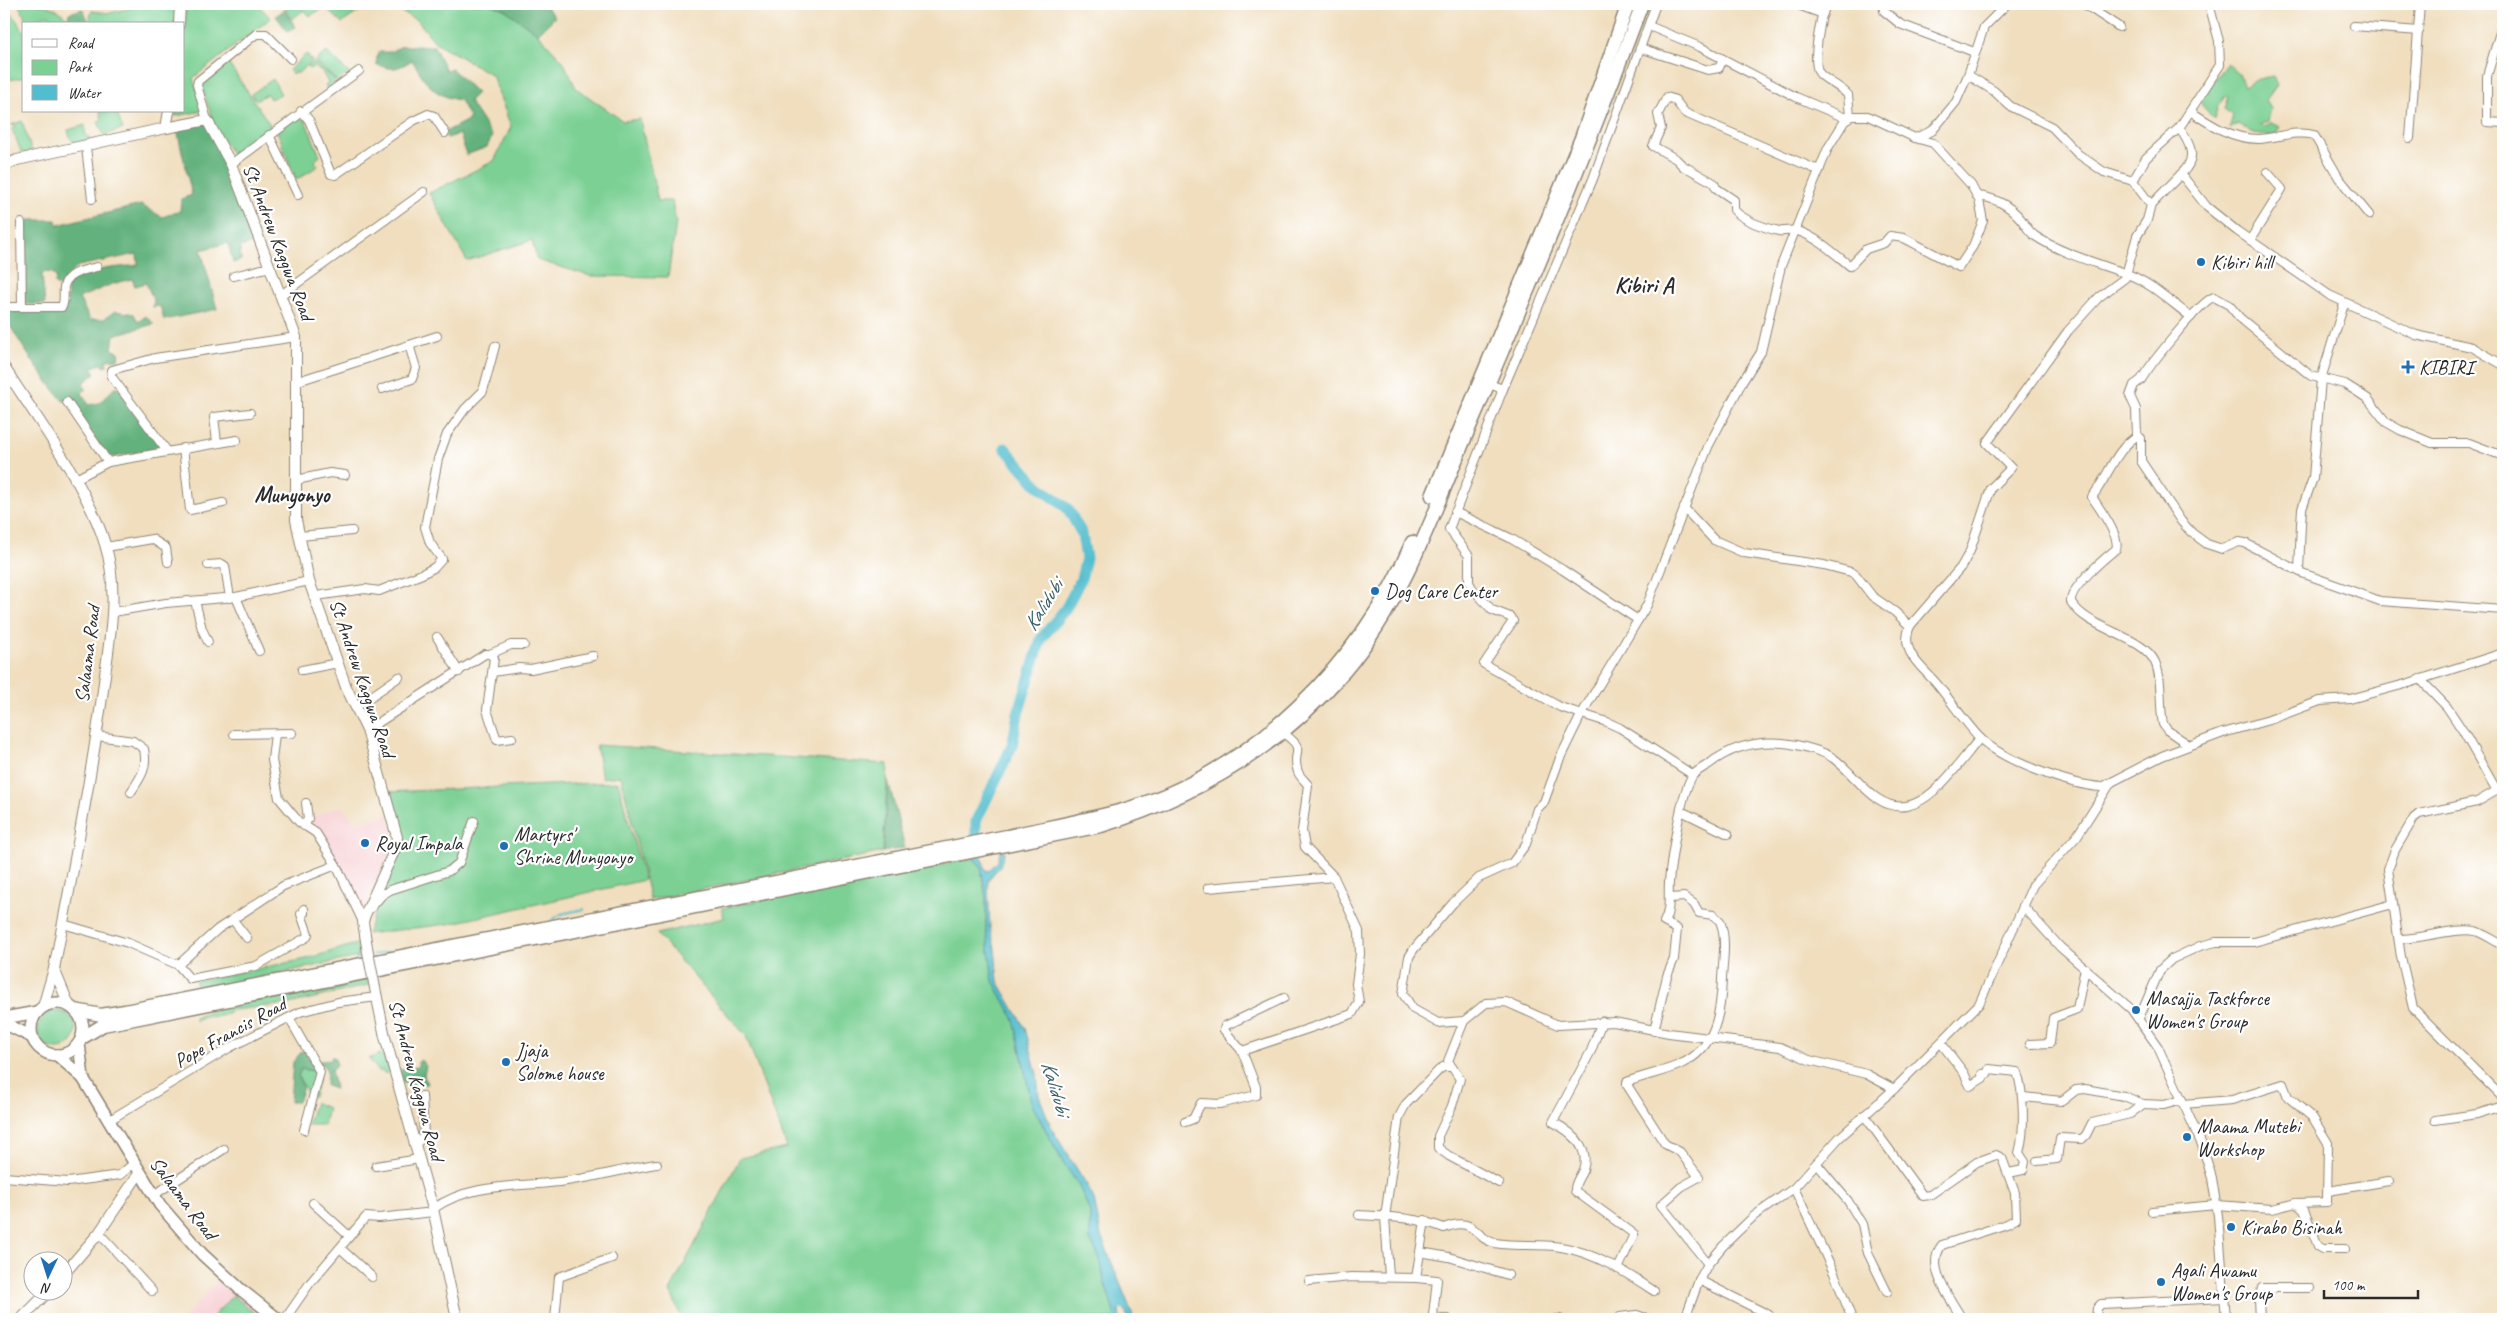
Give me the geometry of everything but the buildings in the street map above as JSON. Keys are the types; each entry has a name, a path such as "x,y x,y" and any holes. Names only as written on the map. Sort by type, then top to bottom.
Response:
{"highway":[{"path":"1099,821 1204,776 1241,753 1316,689 1336,666 1370,619 1410,548 1581,138 1628,4"},
{"path":"81,1041 103,1025 1099,821 1183,796 1231,770 1283,733 1307,712 1345,671 1390,606 1418,550 1489,384 1601,114 1642,4"},
{"path":"72,1008 101,1015 125,1011 719,898"}],"main road":[{"path":"4,1018 56,1003 72,1008 83,1023 81,1041 72,1051 56,1056 41,1050 32,1037 4,1023"},
{"path":"32,1037 31,1024 40,1009"},
{"name":"Salaama Road","path":"81,1041 83,1078"},
{"name":"Salaama Road","path":"56,1056 83,1078 154,1195 182,1233 240,1289 278,1319"}],"street":[{"path":"179,22 180,4"},
{"path":"1656,4 1593,179 1503,389 1449,530 1469,556 1469,582 1472,588 1492,610 1510,617 1513,621 1484,664 1560,707 1581,715 1597,718 1620,728 1693,776"},
{"path":"1795,4 1823,14"},
{"path":"1823,14 1824,4"},
{"path":"1464,1021 1438,1023 1413,1009 1403,994 1409,957 1453,903 1479,878 1512,863 1526,844 1538,809 1544,802 1560,758 1581,715 1647,606 1715,433 1761,352 1787,246 1797,230 1828,148 1849,117 1848,95 1822,76 1817,68 1817,40 1825,6 1829,4"},
{"path":"1883,4 1884,11 1900,24 1974,52"},
{"path":"1915,138 1932,131 1956,102 1968,75 1974,52 1984,27 2007,4"},
{"path":"2084,4 2119,27"},
{"path":"2133,181 2146,158 2179,128 2220,65 2219,41 2209,4"},
{"path":"2410,138 2420,4"},
{"path":"2503,22 2486,81 2487,122 2503,123"},
{"path":"1649,26 1700,47 1796,97 1849,117 1868,116 1915,138 1933,143 1971,185 1977,196 1983,221 1973,246 1960,267 1904,238 1890,236 1884,243 1866,249 1850,266 1824,245 1797,230 1781,231 1757,224 1741,216 1734,210 1734,200 1716,188 1714,183 1682,165"},
{"path":"2354,26 2418,31"},
{"path":"4,166 17,160 207,120 197,84 198,81 256,34 266,34 291,59"},
{"path":"1640,48 1708,70 1719,68 1722,59"},
{"path":"231,164 301,111 359,71"},
{"path":"1968,75 1994,91 2010,106 2052,127 2078,154 2104,172 2133,181 2151,205"},
{"path":"1689,175 1676,158 1653,146 1661,128 1658,114 1667,97 1675,100 1682,111 1691,116 1813,168 1820,169"},
{"path":"301,111 308,120 331,174 334,175 413,121 428,114 434,116 444,134"},
{"path":"166,128 169,112"},
{"path":"2190,112 2225,132 2246,138 2260,139 2299,134 2314,135 2339,178 2369,215"},
{"path":"1601,114 1615,118"},
{"name":"St Andrew Kaggwa Road","path":"207,120 231,164 296,338 295,382 298,446 295,504 300,536 310,581 338,663 356,708 368,730 397,837 395,849 364,919 366,947 385,1037 434,1210 457,1319"},
{"path":"2179,128 2189,141 2192,152 2190,164 2151,205 2149,215 2137,236 2127,274 2099,298 2068,331 1987,443 2011,468 1991,488 1970,551 1960,567 1910,626 1906,644 1914,660 1943,691 1980,738 2036,770 2095,787 2110,784 2140,766 2189,745 2320,702 2350,699 2503,653"},
{"path":"1932,131 1933,143"},
{"path":"269,135 298,195"},
{"path":"86,147 92,199"},
{"path":"2250,240 2282,189 2267,172"},
{"path":"2181,174 2207,207 2250,240 2344,304 2416,335 2472,347 2503,365"},
{"path":"281,295 424,192"},
{"path":"1977,196 1988,197 2004,205 2019,216 2031,233 2043,240 2068,253 2127,274 2149,286 2191,317"},
{"path":"21,224 22,306"},
{"path":"234,276 270,267"},
{"path":"4,307 62,306 64,285 71,276 97,268"},
{"path":"2503,456 2469,443 2442,445 2413,436 2386,422 2368,399 2345,384 2311,376 2294,360 2255,331 2220,298 2210,298 2191,317 2141,380 2134,385 2130,396 2137,416 2137,436 2141,438 2141,461 2192,534 2217,548 2226,548 2239,542 2245,543 2299,571 2380,601 2503,610"},
{"path":"2299,571 2300,524 2302,509 2313,478 2321,379 2344,304"},
{"path":"295,382 437,336"},
{"path":"167,450 111,376 112,370 155,358 296,338"},
{"path":"382,389 412,379 416,368 409,344"},
{"path":"316,596 365,589 379,591 428,571 442,559 430,542 425,527 438,459 447,434 464,409 483,391 495,346"},
{"name":"Salaama Road","path":"4,367 74,480 96,520 106,547 112,578 113,612 96,736 54,969 40,1009"},
{"path":"1489,384 1503,389"},
{"path":"67,402 108,462"},
{"path":"217,442 214,417 250,413"},
{"path":"2137,436 2126,444 2105,481 2092,497 2103,512 2118,545 2088,575 2073,594 2071,602 2078,611 2120,637 2143,647 2151,655 2158,675 2163,724 2166,730 2189,745"},
{"path":"74,480 108,462 167,450 236,440"},
{"path":"183,448 190,510 223,503"},
{"path":"296,480 330,473 345,475"},
{"path":"1684,508 1709,536 1730,548 1760,557 1808,562 1851,572 1856,575 1877,600 1895,612 1910,626"},
{"path":"1455,512 1517,543 1638,620"},
{"path":"300,536 352,531"},
{"path":"106,547 152,539 166,548 168,562"},
{"path":"208,566 222,564 225,566 233,598 260,651"},
{"path":"113,612 166,603 233,598 310,581"},
{"path":"195,601 202,629 208,642"},
{"path":"436,637 459,672"},
{"path":"368,730 485,654 490,654 511,645 524,645"},
{"path":"490,654 494,658 487,710 488,718 497,740 512,738"},
{"path":"493,672 519,668 531,669 593,656"},
{"path":"302,670 338,663"},
{"path":"356,708 399,677"},
{"path":"2420,679 2447,707 2500,789 2477,802 2430,810 2414,818 2395,850 2388,869 2400,939 2401,957 2413,1008 2503,1098"},
{"path":"234,734 292,733"},
{"path":"1242,1051 1352,1014 1359,1002 1356,984 1360,954 1359,931 1334,877 1305,847 1302,831 1308,785 1298,773 1296,759 1298,748 1295,741 1283,733"},
{"path":"275,734 272,760 280,798 304,826 316,833 336,865 364,919 382,895 390,890 435,877 449,871 459,863 474,821"},
{"path":"96,736 133,741 144,749 147,761 145,770 131,792"},
{"path":"1654,1031 1667,976 1675,953 1678,929 1664,922 1670,898 1669,882 1681,811 1693,776 1717,758 1739,748 1772,741 1822,751 1833,757 1877,799 1905,806 1928,797 1980,738"},
{"path":"1685,1319 1708,1264 1742,1226 1794,1188 1839,1138 1894,1089 1968,1017 1984,996 2022,906 2040,874 2077,836 2110,784"},
{"path":"304,826 308,819 306,803"},
{"path":"1681,811 1728,834"},
{"path":"178,964 218,929 283,886 336,865"},
{"path":"1208,888 1334,877"},
{"path":"1670,898 1684,897 1694,904 1699,914 1717,918 1722,927 1724,946 1721,1008 1711,1037 1683,1063 1627,1082 1665,1144 1680,1152 1699,1177 1681,1187 1661,1205 1708,1264"},
{"path":"2139,1018 2160,970 2172,959 2200,946 2216,942 2254,942 2393,904"},
{"path":"2022,906 2048,935 2139,1018 2158,1047 2207,1161 2216,1205 2226,1319"},
{"path":"63,924 128,943 178,964 190,979 256,966 307,937 308,934 301,914 304,913 304,909"},
{"path":"233,920 247,938"},
{"path":"2400,939 2424,938 2469,930 2478,932 2503,945"},
{"path":"2030,1044 2050,1043 2053,1018 2077,1010 2084,968"},
{"path":"54,969 72,1008"},
{"name":"Pope Francis Road","path":"108,1121 229,1048 289,1018 313,1007 376,992"},
{"path":"1185,1122 1193,1119 1201,1103 1228,1103 1256,1095 1256,1087 1242,1051 1226,1033 1225,1026 1284,998"},
{"path":"1499,1183 1448,1156 1438,1148 1438,1136 1452,1106 1460,1079 1460,1076 1448,1061 1464,1021 1486,1003 1506,1002 1558,1025 1602,1021 1654,1031 1711,1037 1789,1050 1809,1060 1866,1074 1894,1089"},
{"path":"289,1018 320,1072 304,1130"},
{"path":"1602,1021 1591,1051 1553,1122 1568,1130 1580,1144 1584,1167 1575,1186 1575,1191 1634,1234 1618,1269"},
{"path":"1941,1043 1964,1073 1970,1086 1980,1082 1983,1078 1982,1074 1987,1074 1989,1069 2013,1070 2018,1074 2023,1097 2022,1139 2019,1153 2025,1162 2023,1170 2008,1173"},
{"path":"1389,1276 1385,1217 1400,1117 1406,1104 1439,1070 1451,1067"},
{"path":"2023,1097 2062,1101 2076,1090 2085,1089 2124,1096 2143,1104 2164,1105 2183,1102 2232,1100 2283,1084 2288,1097 2313,1118 2326,1137 2328,1148 2328,1191 2326,1202 2296,1202 2272,1209 2216,1205 2152,1211"},
{"path":"415,1145 424,1136 422,1096"},
{"path":"2037,1161 2057,1159 2060,1138 2082,1139 2092,1123 2130,1114 2143,1104"},
{"path":"2435,1120 2477,1114 2503,1106"},
{"path":"1864,1115 1923,1196 1930,1195 1977,1162 1996,1155 2002,1158 2015,1193 2016,1219 2007,1224 1942,1245 1938,1252 1936,1270 1962,1319"},
{"path":"154,1195 224,1149"},
{"path":"376,1166 419,1159"},
{"path":"285,1319 308,1286 366,1217 379,1218 434,1210 448,1200 474,1191 575,1180 657,1164"},
{"path":"1817,1164 1848,1201 1862,1224 1868,1253 1887,1292"},
{"path":"4,1177 68,1182 120,1175 137,1167"},
{"path":"72,1264 99,1233 137,1167"},
{"path":"2328,1191 2389,1181"},
{"path":"1794,1188 1834,1273 1852,1319"},
{"path":"2296,1202 2304,1210 2318,1246 2323,1249 2345,1249"},
{"path":"313,1203 349,1236"},
{"path":"1359,1216 1425,1220 1444,1228 1455,1224 1471,1226 1495,1243 1560,1247 1574,1250 1618,1269 1654,1291"},
{"path":"1416,1278 1425,1220"},
{"path":"99,1233 152,1291"},
{"path":"340,1248 372,1277"},
{"path":"1420,1252 1449,1257 1508,1274"},
{"path":"555,1319 559,1277 612,1258"},
{"path":"1310,1281 1389,1276 1437,1280 1433,1315 1435,1318 1448,1319"},
{"path":"1700,1280 1769,1315"},
{"path":"2260,1319 2259,1300 2261,1288 2310,1288"},
{"path":"2096,1319 2097,1308 2101,1304 2225,1298"},
{"path":"22,1319 40,1300"},
{"path":"1620,1317 1637,1315 1648,1319"}],"shaded area":[{"path":"341,806 356,823 388,815 393,830 392,849 363,910 360,910 322,834 312,822 311,817"},
{"path":"220,1277 271,1319 184,1319"}],"green space":[{"path":"35,4 52,7 67,18 52,22 48,15 36,20 37,22 27,22 19,5"},
{"path":"149,4 177,4 176,22 92,22 90,17 92,11 110,13"},
{"path":"185,4 257,4 271,18 193,78 203,111 175,116 175,112 185,112"},
{"path":"292,4 319,4 323,8 310,16 304,10 292,19 285,9"},
{"path":"322,4 370,4 342,23"},
{"path":"387,4 490,4 506,10 538,34 563,61 576,88 623,121 640,119 658,201 672,201 676,223 668,277 590,276 537,260 532,240 467,261 429,193 494,161 511,127 492,75 435,42 418,21"},
{"path":"490,4 544,4 555,17 538,34 506,10"},
{"path":"83,9 89,22 67,22 69,13"},
{"path":"284,10 296,27 288,32 276,16"},
{"path":"12,14 22,28 22,77 4,81 4,19"},
{"path":"402,46 434,46 446,71 452,69 477,93 469,101 492,136 487,147 466,155 460,134 447,138 445,132 470,119 460,100 443,95 431,87 412,60 395,68 386,68 376,64 378,52 390,52"},
{"path":"327,52 349,73 337,81 315,61"},
{"path":"306,54 312,61 297,74 296,72 292,74 289,70"},
{"path":"226,60 271,126 233,156 214,125 202,86 206,78"},
{"path":"314,62 336,81 327,88 325,85 328,83 321,70 319,71 315,66 309,69 307,67"},
{"path":"2227,63 2240,75 2244,87 2258,79 2273,76 2277,85 2266,100 2271,109 2268,122 2259,125 2264,127 2271,123 2280,127 2275,135 2255,134 2239,124 2229,129 2233,115 2224,109 2228,96 2226,95 2218,106 2214,119 2201,104 2206,90"},
{"path":"273,79 281,94 270,99 267,94 256,100 251,94"},
{"path":"100,112 116,112 123,129 104,135 98,122 102,121"},
{"path":"298,116 305,120 320,156 315,161 318,166 296,180 277,131"},
{"path":"22,121 32,152 22,154 12,129 15,127 11,125"},
{"path":"211,122 254,243 240,247 241,260 233,263 228,243 201,250 217,309 164,320 160,306 152,307 154,301 146,283 135,286 132,279 112,284 79,298 90,320 104,319 115,311 134,314 138,322 146,316 154,324 114,335 112,349 120,353 118,359 106,360 107,366 104,367 101,364 92,367 95,374 83,383 86,389 82,393 89,405 99,403 117,386 162,447 108,458 69,401 63,401 31,359 4,315 4,310 36,309 38,313 44,309 64,309 68,296 67,285 74,279 100,270 138,265 137,254 78,266 64,280 61,287 55,284 56,277 53,273 45,272 42,275 45,304 24,304 23,224 29,220 56,220 57,225 141,205 162,217 180,211 181,199 192,195 177,130"},
{"path":"85,125 85,133 91,140 74,143 70,138 68,130"},
{"path":"596,745 888,764 883,852 650,900 621,776 602,778"},
{"path":"888,780 905,848 883,852"},
{"path":"618,782 644,880 448,924 367,934 404,834 386,792"},
{"path":"974,858 981,868 986,898 986,929 993,981 1014,1019 1032,1105 1064,1164 1078,1184 1090,1212 1090,1239 1100,1259 1104,1280 1116,1319 682,1319 670,1291 740,1158 787,1148 746,1036 657,934 724,918 722,908"},
{"path":"359,943 358,957 213,987 196,987 196,981 306,959"},
{"path":"367,978 369,985 289,1004 233,1010 221,1016 204,1017 196,1021 195,1018 222,1006"},
{"path":"57,1011 71,1016 76,1030 71,1044 57,1049 43,1044 38,1030 43,1016"},
{"path":"303,1050 320,1072 301,1069 298,1076 303,1087 298,1102 290,1102 293,1062"},
{"path":"380,1054 383,1055 390,1071 385,1074 382,1071 379,1072 369,1059"},
{"path":"331,1057 334,1057 337,1064 331,1070 335,1089 326,1086 327,1070 319,1061 332,1060"},
{"path":"421,1060 426,1066 424,1075 427,1084 421,1084 415,1090 403,1082 399,1070 418,1067 418,1062"},
{"path":"301,1069 320,1072 314,1097 309,1096 298,1076"},
{"path":"315,1103 328,1108 324,1125 307,1125"},
{"path":"233,1295 262,1319 211,1319"}],"water":[{"path":"1000,851 1005,851 1000,866 988,880 990,928 995,948 998,981 1025,1028 1037,1074 1039,1096 1053,1131 1094,1199 1101,1236 1134,1318 1128,1319 1124,1309 1119,1310 1120,1319 1116,1319 1104,1280 1100,1259 1090,1239 1090,1212 1078,1184 1064,1164 1032,1105 1014,1019 993,981 986,929 986,898 981,868 974,858 982,856 985,869 988,871 998,861"}],"waterway":[{"name":"Kalidubi","path":"976,832 976,821 1012,746 1018,714 1041,639 1066,608 1081,579 1086,558 1082,534 1068,509 1036,484 1005,448"},
{"path":"552,920 561,914 584,909"},
{"path":"373,955 388,952"},
{"path":"356,959 366,957"}],"place":[{"name":"Kibiri hill","path":"2201,262"},
{"name":"KIBIRI","path":"2408,367"},
{"name":"Dog Care Center","path":"1375,591"},
{"name":"Royal Impala","path":"365,843"},
{"name":"Martyrs' Shrine Munyonyo","path":"504,846"},
{"name":"Masajja Taskforce Women's Group","path":"2136,1010"},
{"name":"Jjaja Solome house","path":"506,1062"},
{"name":"Maama Mutebi Workshop","path":"2187,1137"},
{"name":"Kirabo Bisinah","path":"2231,1227"},
{"name":"Agali Awamu Women's Group","path":"2161,1282"}],"district":[{"name":"Kibiri A","path":"1644,285"},
{"name":"Munyonyo","path":"292,494"}]}
